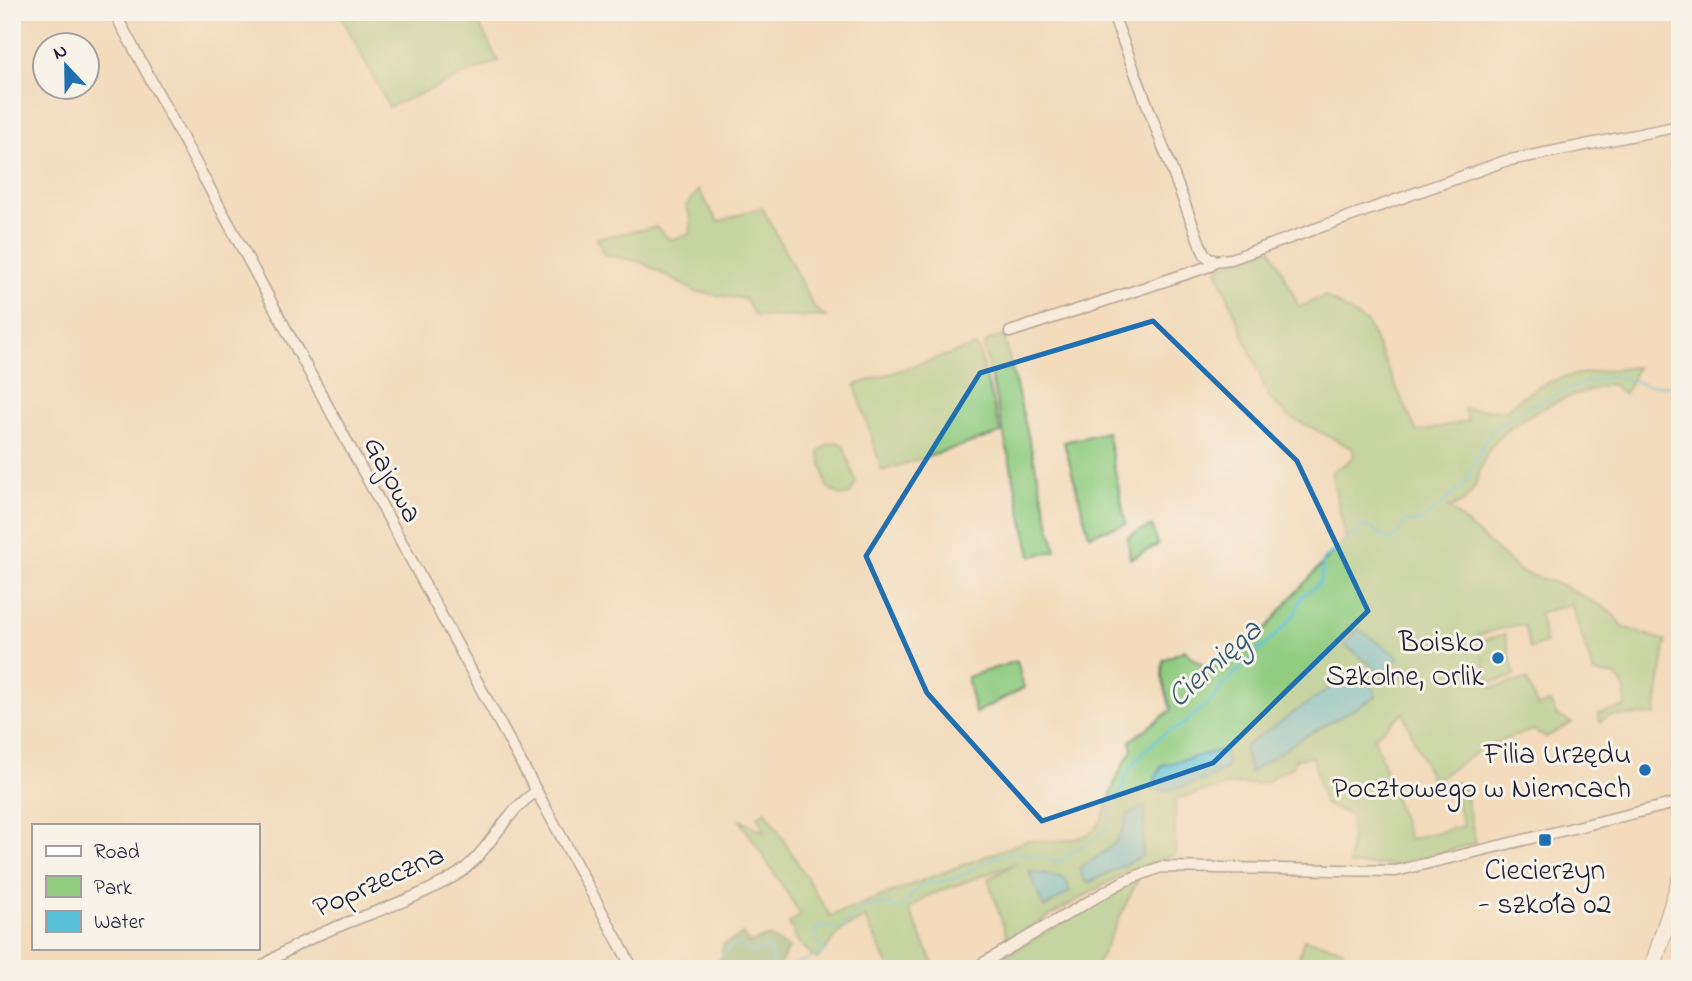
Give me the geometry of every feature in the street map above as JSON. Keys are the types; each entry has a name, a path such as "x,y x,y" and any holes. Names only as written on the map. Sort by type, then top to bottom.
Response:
{"highway":[{"path":"1652,969 1680,880"}],"street":[{"name":"Gajowa","path":"114,12 633,969"},
{"path":"1112,12 1200,244 1205,255 1214,261 1231,259 1505,161 1680,126"},
{"path":"1010,332 1210,266 1214,261"},
{"name":"Poprzeczna","path":"258,969 291,946 322,931 458,874 536,792"},
{"path":"973,969 1124,881 1154,868 1193,865 1396,871 1680,802"}],"highlighted area":[{"path":"1153,321 1297,461 1368,611 1213,763 1042,821 927,693 866,556 980,373"}],"green space":[{"path":"339,12 473,12 498,61 389,107"},
{"path":"699,190 718,222 762,207 814,307 826,317 755,316 745,299 696,292 641,262 603,254 597,238 656,227 670,240 690,234 691,218 686,206"},
{"path":"1271,248 1299,307 1325,296 1367,323 1417,432 1468,421 1464,409 1506,410 1535,388 1551,381 1584,373 1637,367 1625,395 1611,384 1545,407 1514,425 1501,436 1485,457 1473,491 1460,504 1449,508 1521,572 1562,585 1609,610 1623,627 1666,641 1655,715 1609,716 1600,722 1598,714 1625,707 1625,689 1615,676 1594,673 1571,604 1539,613 1546,643 1530,649 1525,626 1516,625 1478,635 1480,641 1505,634 1515,676 1491,682 1483,656 1491,688 1527,679 1537,706 1551,703 1556,715 1572,723 1546,737 1533,730 1486,746 1432,782 1403,713 1374,737 1409,839 1463,826 1453,782 1463,784 1476,843 1398,865 1349,865 1352,816 1324,804 1313,757 1296,759 1293,767 1277,774 1266,783 1230,785 1175,799 1175,855 1130,870 1015,936 1008,938 988,879 1017,863 929,895 909,909 936,969 890,969 865,918 843,929 817,959 798,942 789,923 801,915 740,820 765,832 758,816 766,811 830,916 1028,840 1059,841 1080,838 1093,831 1101,820 1120,771 1132,750 1130,741 1171,710 1162,677 1163,660 1185,650 1199,663 1214,666 1228,662 1257,639 1346,539 1331,472 1348,462 1354,455 1352,448 1288,416 1269,397 1217,270 1220,266","holes":["1145,807 1142,856 1121,866 1079,868 1104,853 1117,841 1127,815"]},
{"path":"1008,335 1005,340 1056,551 1031,556 984,346 989,340"},
{"path":"975,346 979,351 1001,433 882,471 855,385"},
{"path":"1107,432 1126,524 1089,535 1064,442"},
{"path":"837,442 843,445 856,482 850,494 841,496 827,487 819,452 828,444"},
{"path":"1152,526 1158,545 1130,559 1128,536"},
{"path":"1017,661 1024,688 975,713 967,677"},
{"path":"1138,879 1095,969 998,969 996,961"},
{"path":"743,934 749,943 769,936 789,948 777,969 705,969 721,961 723,945"},
{"path":"1304,939 1343,949 1337,967 1344,969 1295,969"}],"water":[{"path":"1358,629 1399,657 1386,676 1345,645"},
{"path":"1353,672 1373,688 1376,697 1300,739 1250,773 1244,748 1248,744"},
{"path":"1225,751 1228,765 1215,775 1178,788 1150,789 1162,765"},
{"path":"1145,806 1142,856 1088,883 1085,882 1079,868 1117,841 1127,815"},
{"path":"1029,871 1065,878 1070,891 1044,908"}],"waterway":[{"name":"Ciemięga","path":"785,969 826,951 817,940 815,928 842,928 857,913 874,905 889,904 894,909 901,909 919,886 957,878 989,860 1015,852 1062,862 1072,851 1094,840 1106,829 1112,802 1122,791 1126,774 1146,749 1165,733 1181,726 1215,697 1221,687 1285,626 1295,614 1302,595 1314,589 1320,582 1323,560 1363,526 1370,527 1388,540 1395,537 1405,522 1420,522 1464,485 1487,437 1499,425 1536,403 1588,382 1618,376 1646,385 1680,386"},
{"name":"Ciemięga","path":"709,969 725,951 737,944 752,952 770,948 774,969"}],"place":[{"name":"Boisko Szkolne, Orlik","path":"1498,658"},
{"name":"Filia Urzędu Pocztowego w Niemcach","path":"1645,770"},
{"name":"Ciecierzyn - szkoła 02","path":"1545,840"}]}
